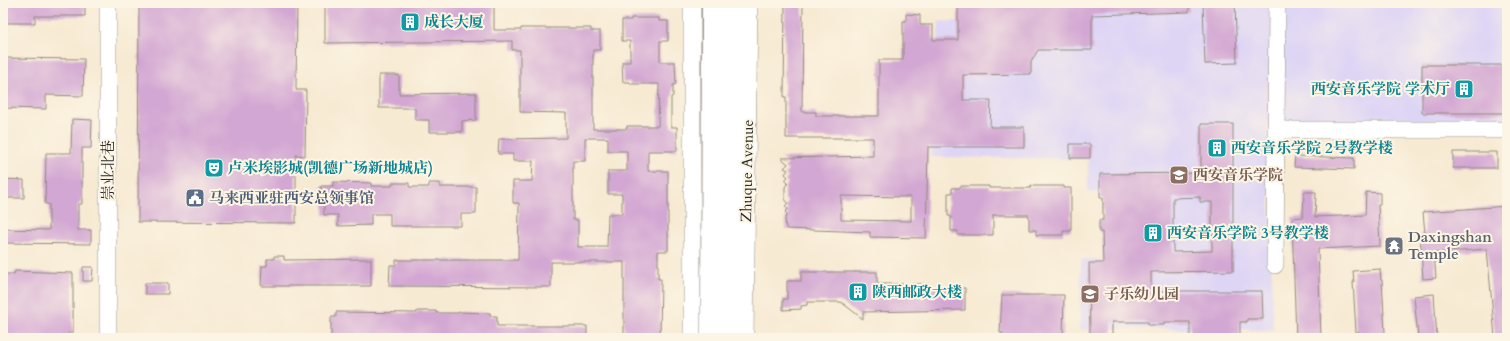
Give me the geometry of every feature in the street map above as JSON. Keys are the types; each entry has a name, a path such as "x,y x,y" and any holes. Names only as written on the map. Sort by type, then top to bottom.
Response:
{"main road":[{"path":"712,338 713,3"},
{"name":"Zhuque Avenue","path":"729,338 730,3"}],"street":[{"name":"崇业北巷","path":"108,3 108,338"},
{"path":"692,3 692,338"},
{"name":"Zhuque Avenue","path":"745,338 749,3"},
{"path":"1275,265 1277,3"},
{"path":"1276,130 1507,130"}],"shaded area":[{"name":"西安音乐学院","path":"1022,3 1507,3 1507,122 1268,123 1273,330 1105,328 1137,194 1088,192 1088,159 930,157 939,21 1022,22"},
{"name":"子乐幼儿园","path":"1081,259 1101,259 1100,330 1080,329"}],"building":[{"path":"3,3 85,3 85,16 35,16 35,23 3,23"},
{"path":"139,3 297,3 296,90 306,90 305,156 296,155 296,223 138,222"},
{"path":"325,3 494,3 494,30 521,30 521,28 591,28 591,31 600,31 600,50 593,50 593,129 627,129 627,126 658,126 659,84 630,84 630,82 623,82 622,62 630,62 630,41 622,41 622,20 631,20 631,18 659,18 659,21 668,21 668,41 660,41 660,62 675,62 676,84 673,85 673,96 671,97 671,127 677,127 677,151 648,151 648,171 668,171 668,251 658,251 658,279 661,279 660,338 624,338 624,262 551,262 551,287 389,286 390,265 396,265 396,260 518,260 519,203 513,203 513,181 532,181 533,161 513,161 513,154 498,154 499,139 566,138 566,113 520,112 520,50 512,50 512,41 325,43","holes":["585,138 608,138 608,151 627,151 627,171 608,171 608,194 622,194 622,214 608,214 607,247 578,247 578,220 573,220 573,161 585,161"]},
{"path":"785,3 803,3 802,112 816,112 816,116 879,116 879,60 903,60 903,21 906,21 906,14 920,15 920,25 933,25 933,40 958,40 958,3 1189,3 1189,12 1092,15 1092,50 1038,50 1031,62 1031,74 963,75 963,100 991,100 990,127 1024,127 1024,147 928,147 926,238 870,237 870,232 786,229 785,218 788,215 785,212 788,209 785,206 788,203 785,199 785,187 788,183 785,180 788,177 785,174 788,170 784,168 788,164 781,158 873,156 873,138 786,138 786,97 784,97","holes":["841,196 911,197 911,221 841,220"]},
{"path":"1203,3 1235,3 1237,63 1205,64"},
{"path":"3,58 84,59 83,96 46,95 46,109 3,108"},
{"name":"西安音乐学院 学术厅","path":"1422,65 1507,65 1507,113 1422,113"},
{"path":"379,75 399,75 399,94 476,93 476,120 462,121 462,132 429,132 429,120 415,120 415,108 379,108"},
{"path":"72,119 92,120 91,148 82,148 82,204 78,204 78,230 91,230 91,244 3,243 3,229 49,230 49,204 45,204 46,153 71,153"},
{"path":"1201,124 1233,124 1233,271 1151,272 1151,291 1262,291 1263,319 1247,319 1247,322 1240,322 1240,338 1190,338 1190,322 1164,322 1164,325 1148,325 1148,322 1112,322 1112,335 1090,335 1089,263 1103,263 1102,232 1099,232 1099,220 1103,220 1103,198 1100,198 1100,174 1201,173","holes":["1200,197 1200,202 1212,202 1212,251 1173,252 1173,198"]},
{"path":"1070,144 1090,144 1090,158 1070,158"},
{"path":"1453,152 1497,152 1497,168 1453,168"},
{"path":"1295,156 1354,158 1354,169 1294,167"},
{"path":"3,179 24,180 24,198 3,198"},
{"path":"333,182 371,183 371,186 392,186 392,183 409,183 409,187 429,187 429,183 440,183 440,187 476,187 476,214 461,214 461,226 390,226 390,214 371,214 371,225 338,226 338,215 324,215 324,202 321,202 321,186 333,186"},
{"path":"960,186 1031,188 1031,186 1064,186 1064,188 1071,188 1071,231 1063,231 1063,235 1036,235 1036,230 1029,230 1029,215 993,215 993,235 958,235 958,231 951,231 951,216 948,216 948,193 952,193 952,188 960,188"},
{"path":"1304,192 1316,192 1315,217 1365,215 1366,192 1380,193 1380,205 1378,205 1380,246 1318,249 1321,338 1296,338 1292,218 1303,217"},
{"path":"1507,206 1507,287 1503,288 1507,338 1495,338 1487,249 1434,253 1436,278 1423,279 1420,234 1425,233 1423,212"},
{"path":"274,256 284,256 284,260 371,259 371,286 261,286 262,266 267,266 267,259 274,259"},
{"path":"83,267 93,267 92,281 83,281"},
{"path":"1380,269 1385,333 1380,337 1359,338 1359,332 1356,332 1353,271"},
{"path":"15,271 73,273 73,333 67,333 67,338 3,338 3,274 14,274"},
{"name":"陕西邮政大楼","path":"801,272 877,272 877,284 929,284 929,289 965,288 965,310 863,312 863,319 841,302 807,302 807,305 801,306 801,309 783,310 783,299 787,299 787,281 801,281"},
{"path":"145,283 168,283 168,294 145,294"},
{"path":"1434,294 1437,338 1418,338 1414,296"},
{"path":"1002,295 1064,295 1063,338 1003,338 1003,333 1000,333"},
{"path":"417,311 436,311 436,313 490,313 490,316 497,316 497,326 587,326 587,338 331,338 331,317 336,317 336,312 417,313"}],"place":[{"name":"成长大厦","path":"410,22"},
{"name":"西安音乐学院 学术厅","path":"1464,89"},
{"name":"西安音乐学院 2号教学楼","path":"1217,148"},
{"name":"卢米埃影城(凯德广场新地城店)","path":"214,168"},
{"name":"西安音乐学院","path":"1179,175"},
{"name":"马来西亚驻西安总领事馆","path":"195,198"},
{"name":"西安音乐学院 3号教学楼","path":"1153,233"},
{"name":"Daxingshan Temple","path":"1394,246"},
{"name":"陕西邮政大楼","path":"858,292"},
{"name":"子乐幼儿园","path":"1090,294"}]}
